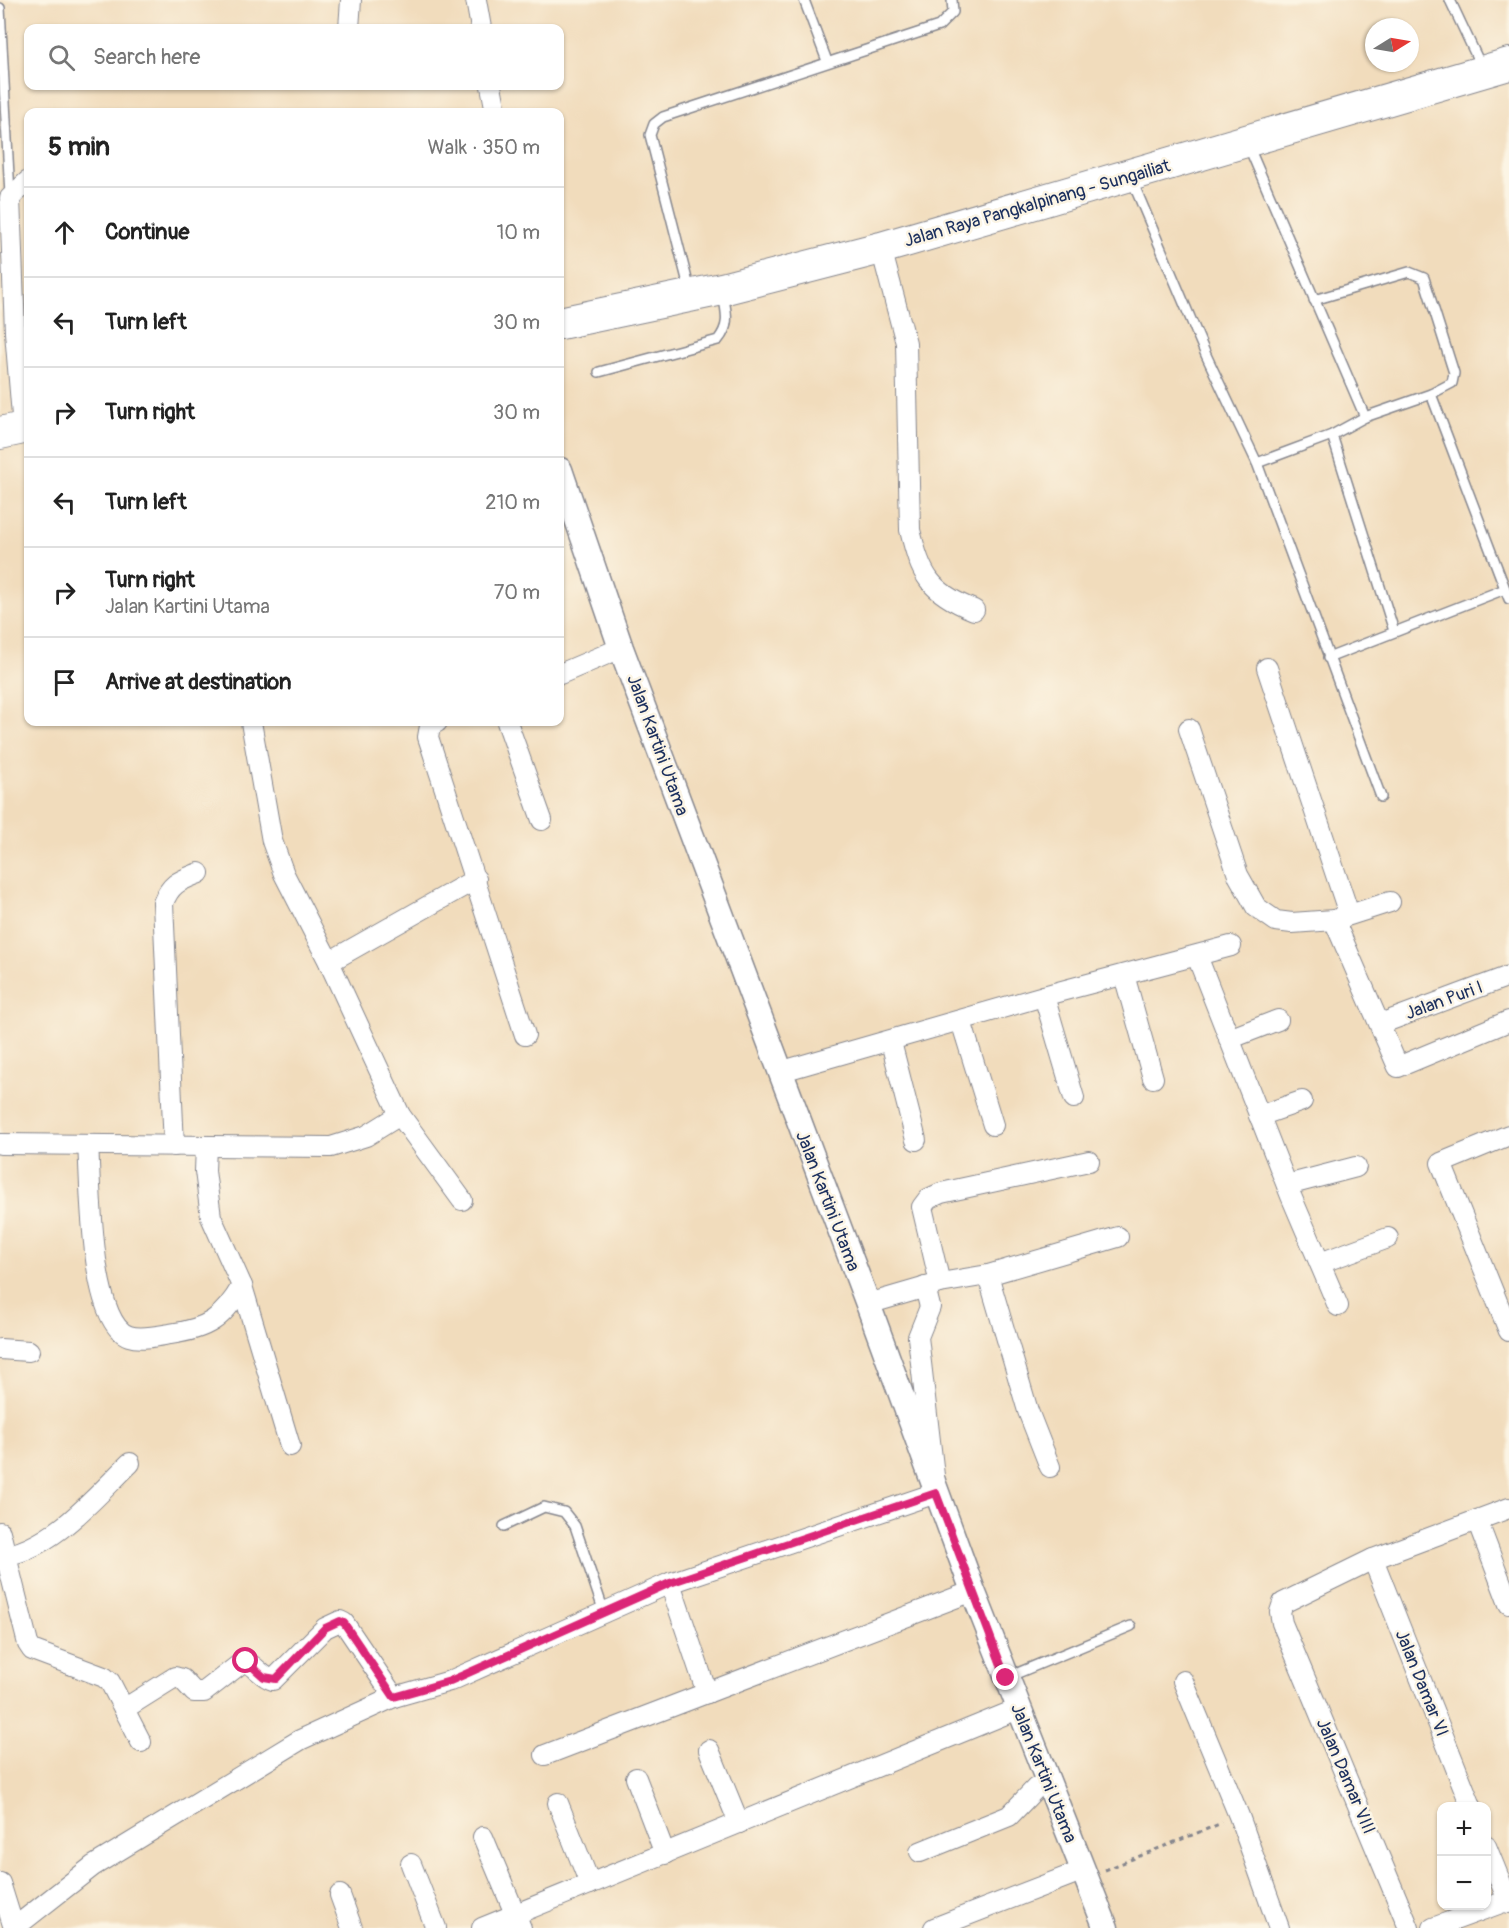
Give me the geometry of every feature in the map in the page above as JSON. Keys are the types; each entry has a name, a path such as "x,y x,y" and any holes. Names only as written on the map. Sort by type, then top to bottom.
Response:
{"highway":[{"name":"Jalan Raya Pangkalpinang - Sungailiat","path":"564,322 722,289 881,248 1497,68"}],"street":[{"path":"349,24 351,0"},
{"path":"476,0 479,24"},
{"path":"492,90 495,108"},
{"path":"17,429 10,198 24,185"},
{"path":"881,248 906,343 910,530 916,553 933,587 948,600 974,610"},
{"name":"Jalan Kartini Utama","path":"564,482 621,648 868,1304 972,1590 1106,1928"},
{"path":"564,672 621,648"},
{"path":"1266,668 1342,917 1380,1024 1398,1067 1509,1021"},
{"path":"252,726 272,841 284,874 329,962 400,1115 462,1200"},
{"path":"430,726 428,737 525,1035"},
{"path":"508,726 542,820"},
{"path":"1189,729 1238,875 1256,907 1276,921 1292,923 1342,917 1390,902"},
{"path":"174,1146 163,903 169,889 181,880 199,873"},
{"path":"329,962 476,879"},
{"path":"780,1072 891,1042 1044,996 1231,946"},
{"path":"1197,956 1259,1116 1338,1306"},
{"path":"1124,975 1153,1078"},
{"name":"Jalan Puri I","path":"1380,1024 1509,976"},
{"path":"1044,996 1074,1098"},
{"path":"1229,1039 1278,1020"},
{"path":"961,1021 993,1125"},
{"path":"891,1042 916,1140"},
{"path":"1259,1116 1302,1101"},
{"path":"0,1144 331,1147 366,1136 400,1115"},
{"path":"1509,1135 1441,1163 1509,1331"},
{"path":"88,1144 95,1268 106,1307 116,1326 128,1336 151,1337 197,1330 211,1323 236,1298 242,1286"},
{"path":"206,1146 205,1171 211,1217 242,1286 290,1446"},
{"path":"0,1883 14,1928 102,1861 300,1740 394,1697 450,1681 670,1583 936,1493 918,1337 930,1307 933,1285 923,1202 941,1193 1089,1161"},
{"path":"1287,1185 1356,1167"},
{"path":"868,1304 933,1285 988,1275 1118,1237"},
{"path":"1320,1263 1388,1238"},
{"path":"988,1275 1028,1411 1050,1467"},
{"path":"0,1349 29,1351"},
{"path":"4,1556 27,1550 77,1516 130,1463"},
{"path":"1373,1559 1509,1508"},
{"path":"1477,1520 1509,1604"},
{"path":"0,1532 4,1556 28,1644 32,1650 104,1677 110,1682 141,1742"},
{"name":"Jalan Damar VIII","path":"1373,1559 1283,1603 1280,1612 1282,1623 1410,1928"},
{"name":"Jalan Damar VI","path":"1373,1559 1469,1802"},
{"path":"670,1583 707,1693"},
{"path":"545,1755 972,1590"},
{"path":"124,1709 175,1677 182,1679 194,1692 204,1692 244,1661 249,1662 264,1677 273,1680 325,1628 340,1621 344,1623 394,1697"},
{"path":"1183,1681 1239,1816 1279,1928"},
{"path":"482,1928 518,1921 590,1884 1018,1709"},
{"path":"709,1750 739,1823"},
{"path":"636,1778 665,1854"},
{"path":"920,1852 1009,1816 1036,1788 1047,1782"},
{"path":"558,1803 590,1884"},
{"path":"483,1837 518,1921"},
{"path":"1432,1928 1509,1901 1490,1856"},
{"path":"411,1864 436,1928"},
{"path":"934,1928 1086,1874"},
{"path":"340,1895 352,1928"}],"lane":[{"path":"804,0 827,62"},
{"path":"691,294 650,135 654,124 663,117 939,26 953,12 952,0"},
{"path":"1450,0 1497,68"},
{"path":"0,8 10,198"},
{"path":"1245,140 1365,417"},
{"path":"1130,176 1206,356 1257,463 1381,797"},
{"path":"1257,463 1332,435 1365,417 1449,387 1454,373 1424,278 1420,274 1409,272 1314,300"},
{"path":"599,372 718,340 726,330 728,320 722,289"},
{"path":"1431,394 1509,599"},
{"path":"1332,435 1394,631"},
{"path":"1328,658 1505,589"},
{"path":"504,1526 544,1507 564,1512 575,1526 604,1612"},
{"path":"1006,1678 1131,1626"}],"path":[{"path":"1086,1874 1239,1816"}],"route":[{"path":"246,1661 264,1677 276,1679 325,1628 340,1621 344,1623 394,1697 450,1681 670,1583 936,1493 1006,1678"}]}
